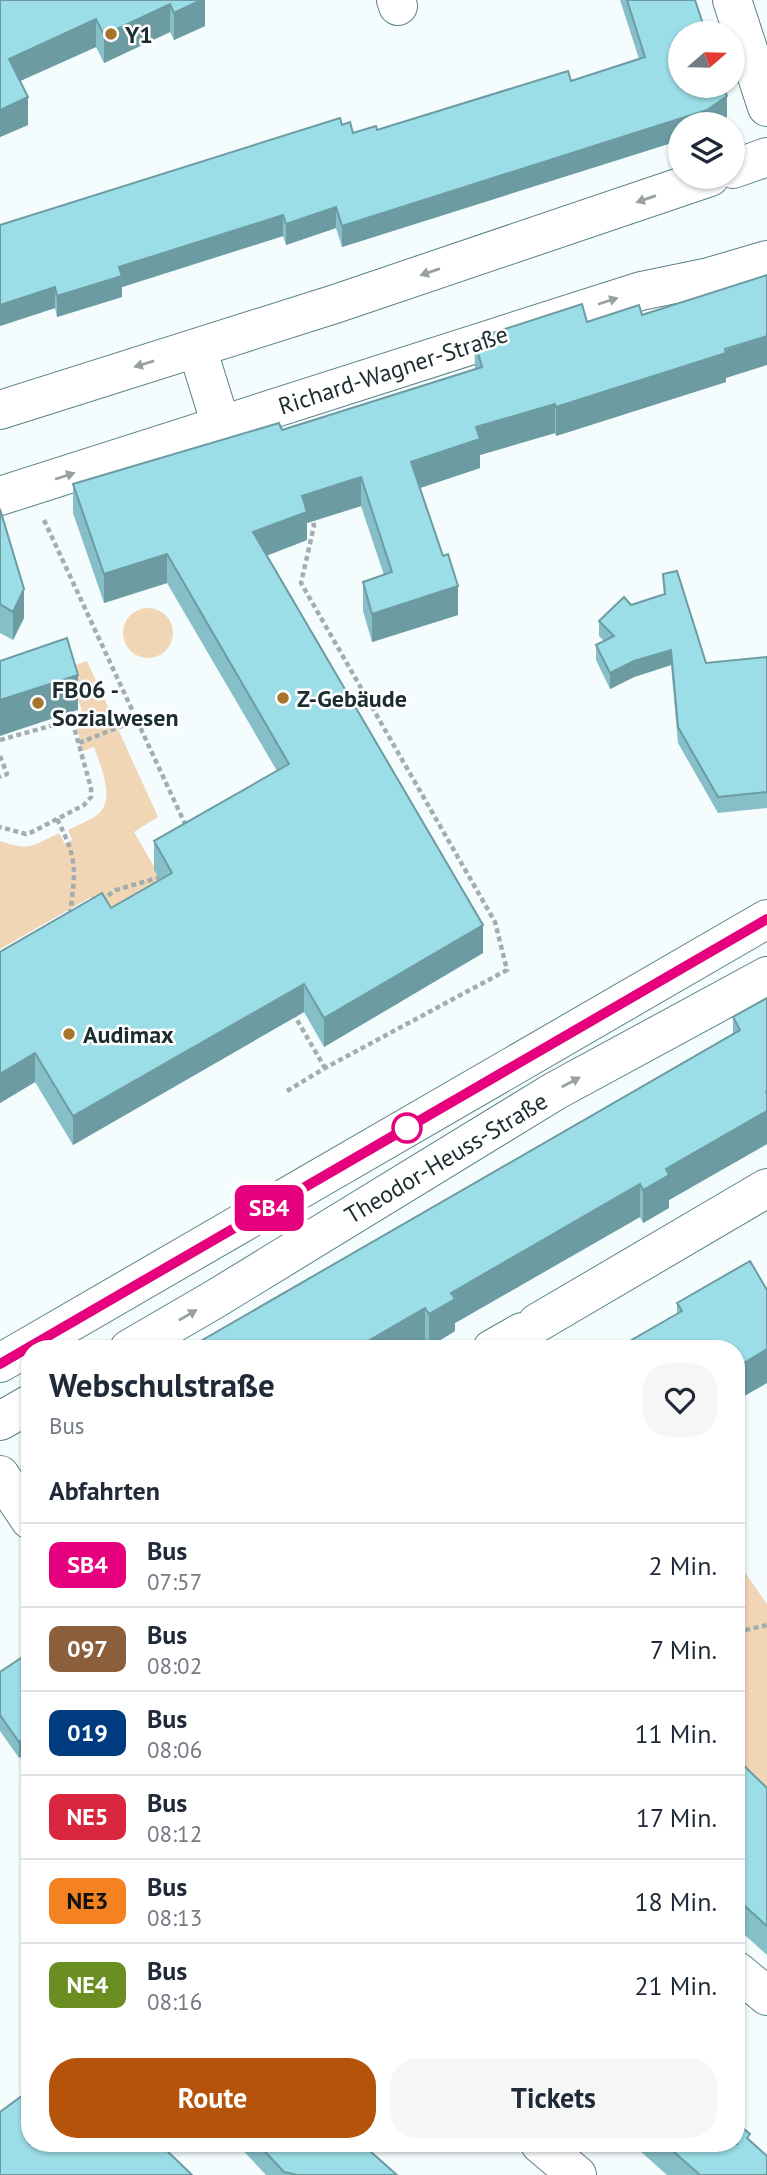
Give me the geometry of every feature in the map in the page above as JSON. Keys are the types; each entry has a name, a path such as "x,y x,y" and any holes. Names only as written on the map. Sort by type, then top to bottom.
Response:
{"street":[{"path":"732,0 767,107"},
{"path":"745,165 767,157"},
{"path":"0,410 335,304 675,189"},
{"name":"Richard-Wagner-Straße","path":"15,491 641,290 709,277 767,260"},
{"path":"197,348 221,425"},
{"name":"Theodor-Heuss-Straße","path":"40,1340 767,919"},
{"name":"Theodor-Heuss-Straße","path":"144,1340 555,1091 767,976"},
{"path":"517,1335 762,1203"},
{"name":"Theodor-Heuss-Straße","path":"0,1363 21,1351"},
{"path":"0,1420 21,1409"},
{"path":"0,1475 21,1506"},
{"path":"745,1978 767,1996"},
{"path":"550,2152 577,2175"}],"path":[{"path":"15,491 137,720 188,831"},
{"path":"287,1091 506,970 495,922 301,583 314,526 310,513"},
{"path":"0,740 72,720 91,788 91,797 84,805 26,834 0,827"},
{"path":"79,743 137,720"},
{"path":"0,756 7,774 0,777"},
{"path":"57,819 69,842 75,866 70,918 81,911"},
{"path":"93,904 116,890 158,880 168,874"},
{"path":"293,1013 325,1068"},
{"path":"745,1630 767,1625"}],"shaded area":[{"path":"138,609 158,609 172,623 172,643 158,657 138,657 124,643 124,623"},
{"path":"87,661 158,817 134,832 171,896 111,932 91,897 0,949 0,841 24,847 59,833 65,844 72,840 68,830 97,815 106,801 103,772 94,747 83,751 74,718 83,714 68,668"},
{"path":"745,1572 767,1604 767,1810 745,1789"}],"building":[{"path":"0,0 201,0 174,13 170,4 104,35 96,19 9,59 28,97 0,110"},
{"path":"627,0 695,0 702,21 668,21 668,98 724,98 707,110 668,112 668,122 342,226 336,207 286,224 283,215 119,267 122,276 57,296 55,287 0,305 0,225 340,118 342,125 350,122 353,133 376,126 377,130 568,71 571,81 645,57"},
{"path":"767,275 767,336 725,349 726,353 556,407 555,404 476,427 480,439 411,462 443,556 448,554 458,586 372,614 363,582 392,572 361,477 302,496 307,512 253,532 483,925 324,1018 304,984 73,1116 35,1053 0,1074 0,952 102,893 111,908 172,873 154,841 289,764 167,554 104,574 73,484 279,423 282,430 482,367 474,339 582,304 587,322 639,305 642,315"},
{"path":"0,509 24,589 13,612 0,604"},
{"path":"677,571 706,663 767,657 767,792 718,797 678,727 671,650 634,661 610,673 596,645 614,636 599,621 624,597 631,605 665,594 663,574"},
{"path":"67,638 78,675 0,700 0,661"},
{"path":"767,998 767,1111 666,1169 669,1175 643,1190 640,1184 451,1293 455,1299 429,1314 425,1308 370,1340 202,1340 740,1030 733,1017"},
{"path":"750,1261 767,1290 767,1349 745,1362 745,1340 632,1340 682,1311 677,1303"},
{"path":"21,1658 19,1742 0,1715 0,1672"},
{"path":"745,1767 767,1788 767,1926 745,1906"},
{"path":"21,2097 21,2152 168,2152 192,2175 0,2175 0,2112"},
{"path":"745,2130 750,2134 747,2138 767,2156 767,2175 700,2175 674,2152 745,2152"},
{"path":"265,2152 371,2152 397,2175 298,2175 284,2172"}],"bus line":[{"name":"SB4","path":"42,1340 767,919"},
{"name":"SB4","path":"0,1364 21,1352"}],"place":[{"name":"Y1","path":"111,34"},
{"name":"Z-Gebäude","path":"283,698"},
{"name":"FB06 - Sozialwesen","path":"38,703"},
{"name":"Audimax","path":"69,1034"}]}
